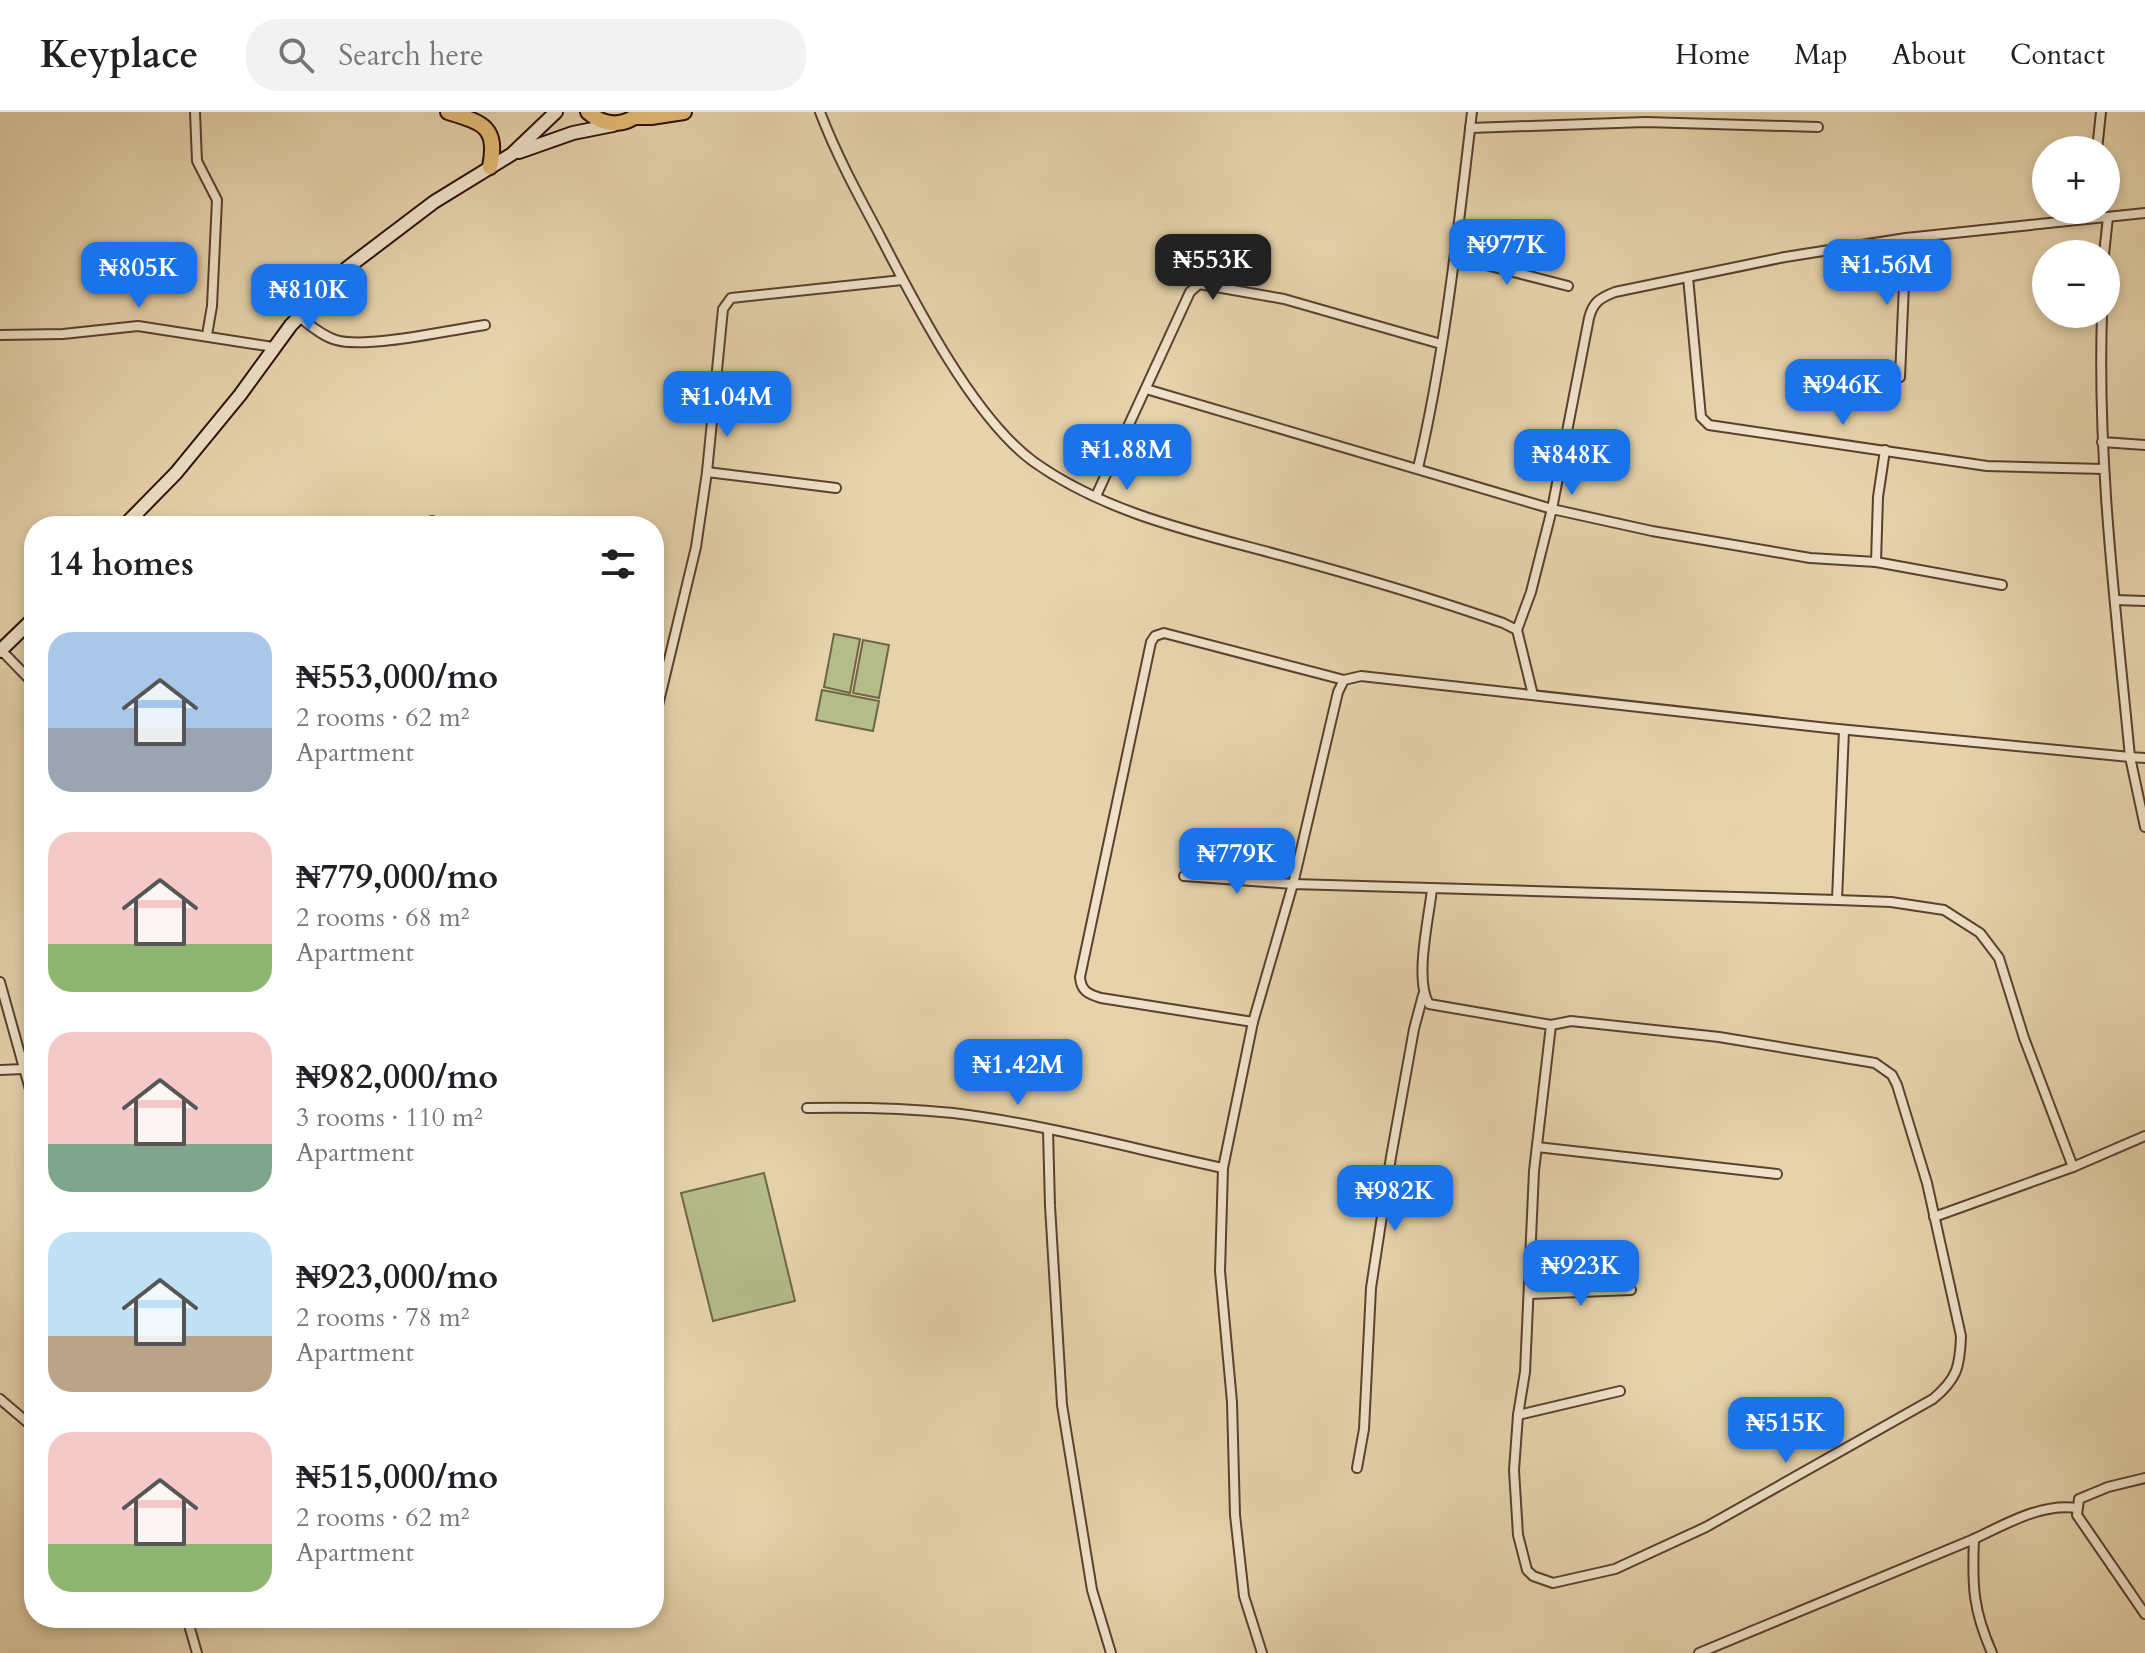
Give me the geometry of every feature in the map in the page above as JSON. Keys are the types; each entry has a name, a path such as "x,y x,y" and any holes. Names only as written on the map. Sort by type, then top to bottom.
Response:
{"main road":[{"path":"448,112 485,126 492,135 494,148 490,167"},
{"path":"585,113 606,123 618,124 638,115 684,112"}],"street":[{"path":"195,112 197,161 217,200 212,306 207,335"},
{"path":"512,154 556,112"},
{"path":"820,112 834,148 902,280 950,360 984,410 1032,460 1096,496 1175,527 1347,574 1489,618 1517,630"},
{"path":"1418,468 1431,411 1455,257 1472,112"},
{"path":"2098,136 2101,112"},
{"path":"1470,128 1645,122 1818,127"},
{"path":"134,516 176,473 240,395 273,347 347,268 434,202 512,154 573,133 618,124"},
{"path":"2120,216 2145,213"},
{"path":"1533,695 1517,630 1531,592 1552,509 1592,306 1599,299 1615,292 1785,257 2032,222"},
{"path":"1900,377 1906,238"},
{"path":"1455,257 1568,286"},
{"path":"1688,277 1701,417 1709,425 1987,466 2104,469"},
{"path":"664,680 696,547 707,472 723,309 731,298 902,280"},
{"path":"1096,496 1190,292 1199,284 1284,299 1441,344"},
{"path":"299,317 322,334 345,342 369,342 485,325"},
{"path":"0,335 63,334 138,326 273,347"},
{"path":"2102,328 2102,442 2115,600 2130,757 2145,827"},
{"path":"1146,389 1552,509 1652,531 1810,558 1876,562 2002,585"},
{"path":"2102,442 2145,445"},
{"path":"1876,562 1878,497 1885,450"},
{"path":"707,472 836,488"},
{"path":"2115,600 2145,601"},
{"path":"24,627 0,650 24,674"},
{"path":"1253,1022 1101,998 1087,994 1081,987 1080,977 1151,642 1155,636 1164,633 1344,680 1361,676 1844,730 2145,758"},
{"path":"1262,1653 1244,1596 1235,1515 1232,1402 1220,1271 1223,1168 1253,1022 1293,884 1338,692 1344,680"},
{"path":"1837,900 1844,730"},
{"path":"1184,876 1293,884 1891,902 1944,910 1980,933 1999,958 2024,1038 2073,1167"},
{"path":"1357,1468 1364,1429 1371,1288 1391,1157 1423,995 1432,889"},
{"path":"0,982 24,1069 0,1070"},
{"path":"1423,995 1429,1004 1551,1025 1571,1021 1719,1037 1875,1063 1892,1075 1897,1085 1934,1217 1961,1336 1960,1360 1948,1386 1933,1399 1706,1527 1615,1569 1553,1583 1533,1576 1527,1570 1518,1535 1514,1470 1525,1372 1530,1231 1551,1025"},
{"path":"807,1108 881,1107 986,1118 1223,1168"},
{"path":"1048,1130 1062,1405 1092,1590 1111,1653"},
{"path":"1934,1217 2073,1167 2145,1136"},
{"path":"1537,1147 1777,1174"},
{"path":"1530,1294 1631,1290"},
{"path":"1518,1415 1620,1391"},
{"path":"0,1399 24,1419"},
{"path":"2145,1478 2108,1487 2079,1499 2077,1508 2077,1515 2145,1614"},
{"path":"1699,1653 2014,1520 2054,1507 2077,1508"},
{"path":"1974,1539 1972,1581 1977,1620 1992,1653"},
{"path":"190,1628 197,1653"}],"green space":[{"path":"834,634 860,639 850,693 824,687"},
{"path":"863,640 889,645 879,698 853,693"},
{"path":"822,690 879,701 873,731 816,720"},
{"path":"764,1173 795,1301 713,1321 681,1193"}]}
